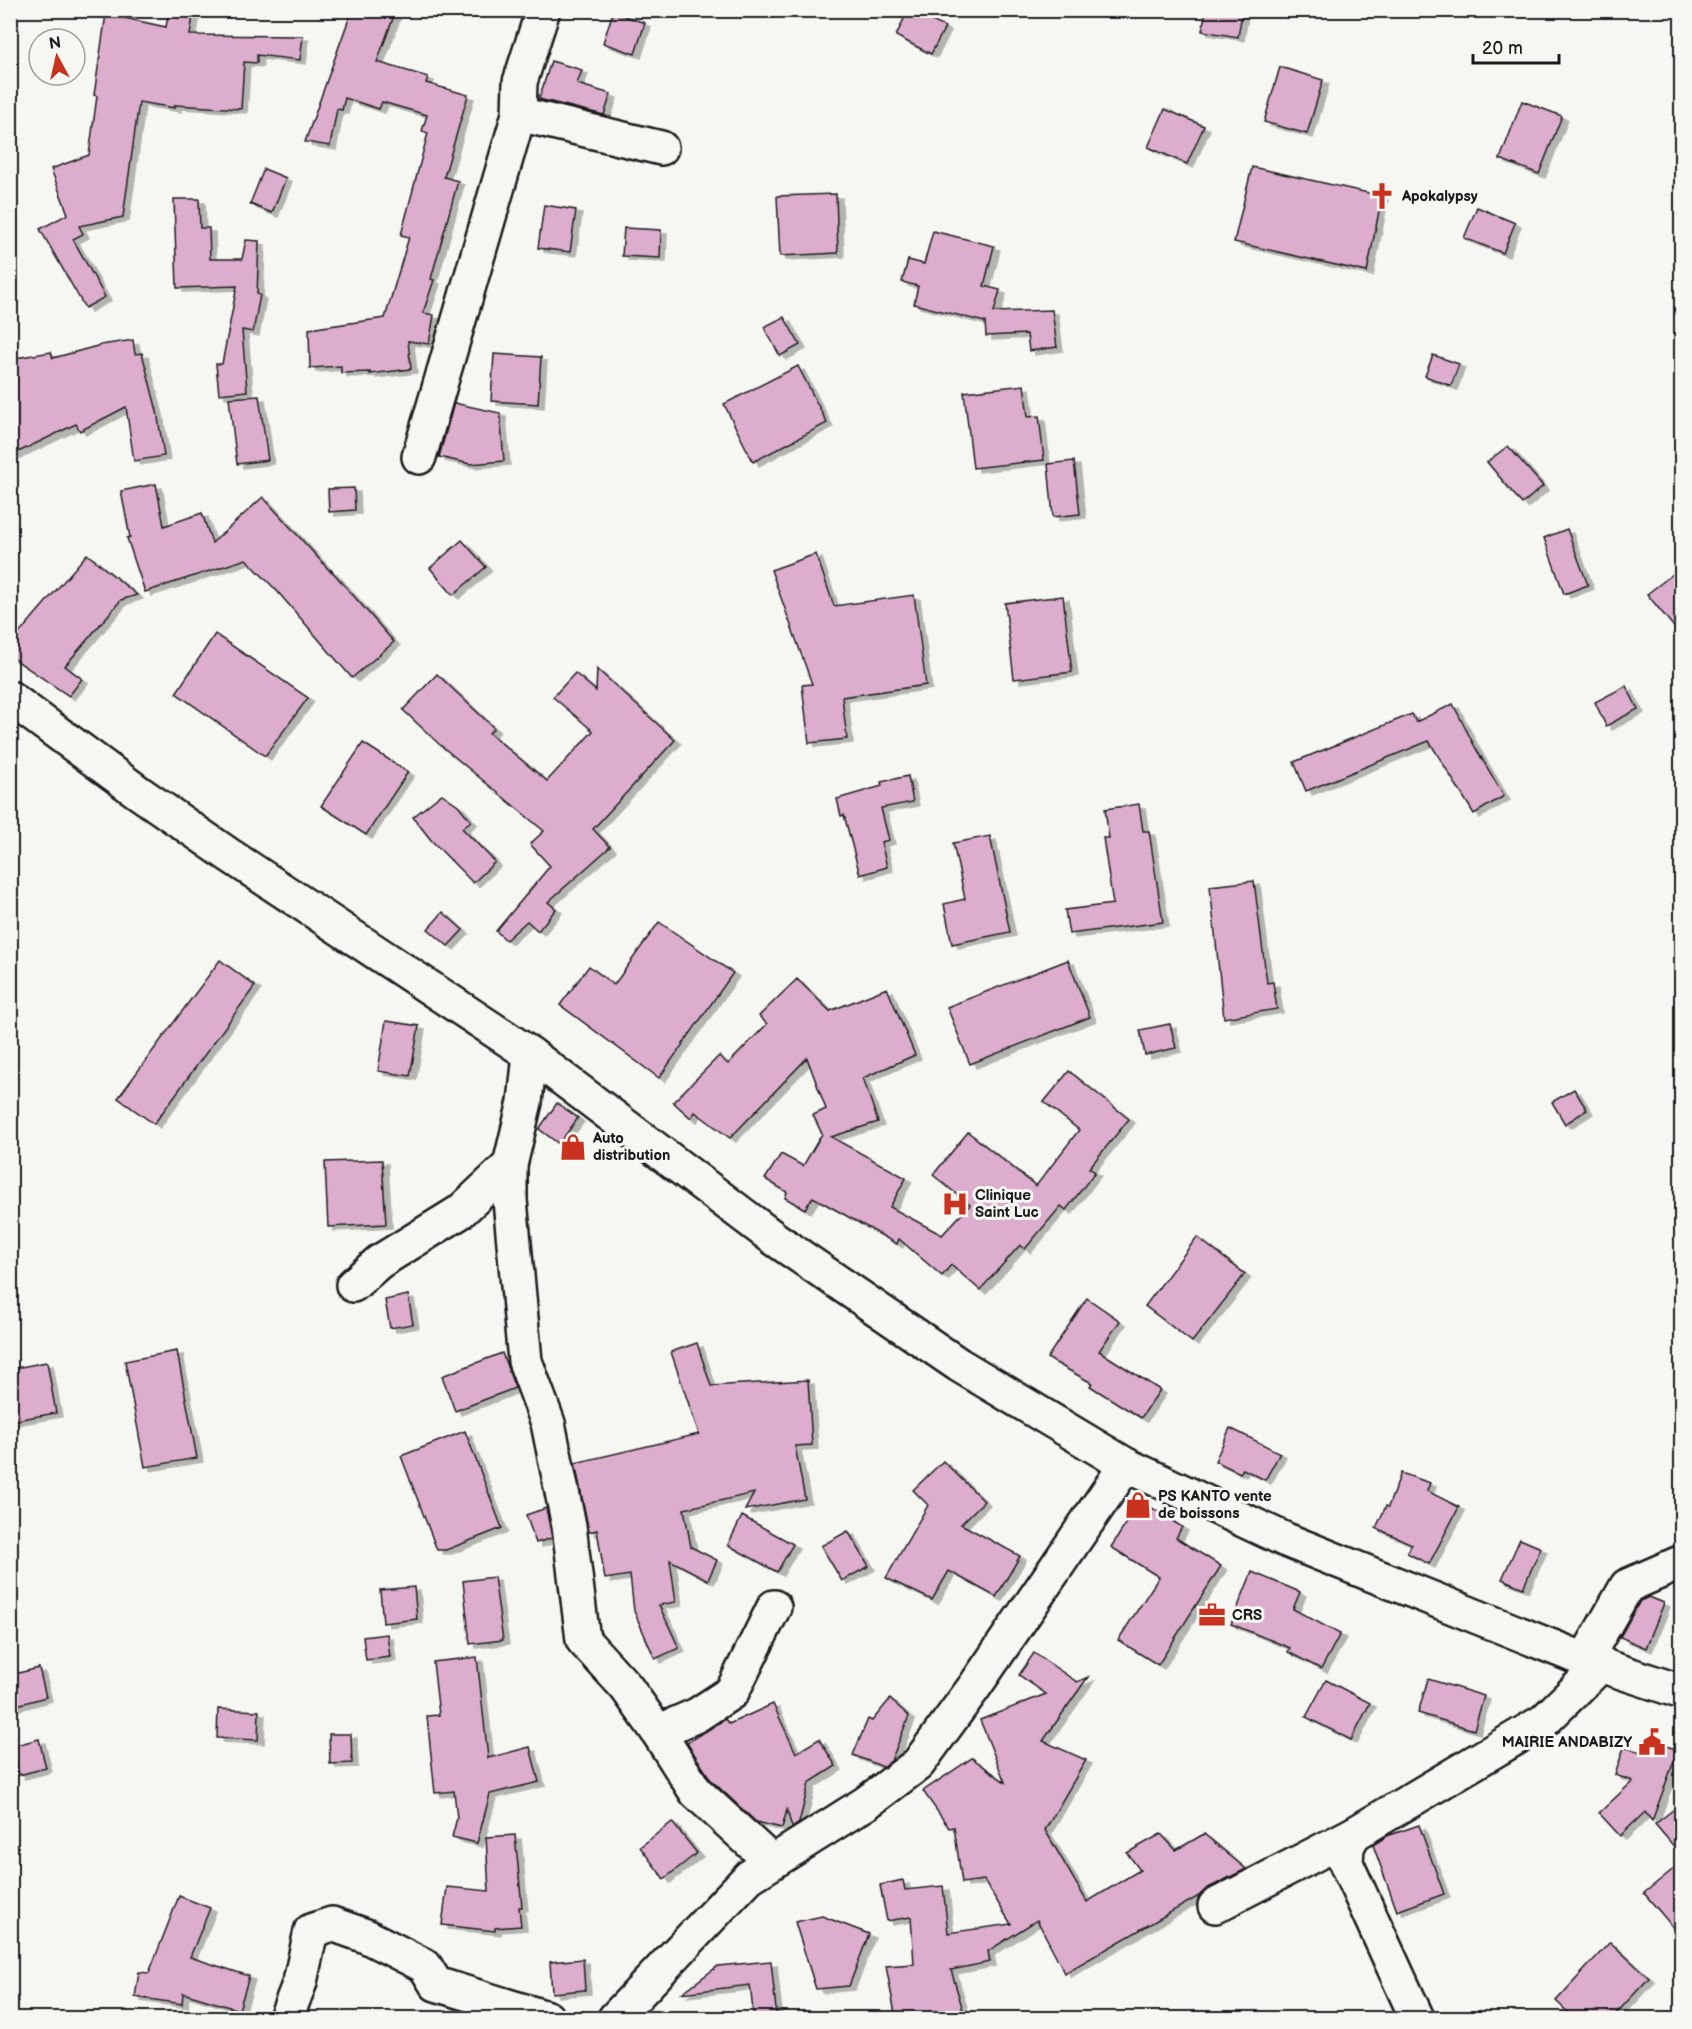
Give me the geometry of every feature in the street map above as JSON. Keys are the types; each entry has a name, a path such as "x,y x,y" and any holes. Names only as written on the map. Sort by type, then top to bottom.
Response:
{"street":[{"path":"419,457 519,114 520,82 543,10"},
{"path":"519,114 661,148"},
{"path":"10,698 138,792 229,855 530,1054 775,1239 959,1365 1126,1465 1286,1540 1593,1662 1682,1692"},
{"path":"530,1054 525,1102 510,1165 510,1200 525,1361 548,1423 569,1526 583,1641 626,1687 696,1792 772,1862"},
{"path":"353,1285 379,1262 460,1212 510,1165"},
{"path":"615,2019 749,1877 866,1803 918,1764 975,1686 1126,1465"},
{"path":"1215,1906 1354,1834 1544,1721 1593,1662 1627,1586 1682,1562"},
{"path":"658,1732 698,1715 732,1692 774,1607"},
{"path":"1354,1834 1347,1847 1346,1863 1417,2019"},
{"path":"286,2019 300,1982 311,1931 332,1924 366,1936 425,1966 436,1984 547,2019"}],"building":[{"path":"169,10 194,10 190,35 303,36 300,60 257,55 257,63 244,62 241,109 175,105 175,108 139,102 123,217 79,226 83,234 73,239 105,297 85,308 40,229 68,214 51,169 89,155 97,96 94,95 106,14 166,27"},
{"path":"352,10 396,10 377,62 428,77 426,83 468,95 444,177 458,181 431,279 434,280 423,313 434,315 429,344 408,341 411,369 370,374 370,372 341,373 341,366 310,368 309,329 385,318 409,237 401,235 428,133 422,131 427,115 382,102 379,109 345,98 342,110 337,109 330,146 305,142"},
{"path":"908,10 945,27 931,54 896,36"},
{"path":"1206,10 1242,13 1238,37 1202,31"},
{"path":"613,12 645,23 635,54 603,43"},
{"path":"551,61 582,70 577,84 611,94 604,115 539,99"},
{"path":"1280,67 1323,80 1307,134 1264,122"},
{"path":"1522,101 1562,116 1539,174 1500,159"},
{"path":"1165,109 1204,126 1187,164 1148,147"},
{"path":"1252,167 1382,196 1367,272 1234,242"},
{"path":"264,169 286,178 272,213 250,204"},
{"path":"836,194 838,253 780,256 777,196"},
{"path":"174,199 199,199 200,228 209,228 210,259 242,259 246,240 259,241 257,294 260,295 253,332 242,330 247,391 219,394 216,364 222,364 237,286 177,288"},
{"path":"544,205 576,210 570,252 538,248"},
{"path":"1477,207 1515,223 1503,253 1464,238"},
{"path":"624,228 661,230 660,258 622,256"},
{"path":"933,231 994,246 984,286 1000,290 994,312 1052,310 1057,347 1029,351 1027,334 986,336 985,322 914,304 918,286 902,282 908,260 924,264"},
{"path":"784,317 800,345 780,356 764,327"},
{"path":"133,340 135,354 142,353 157,411 164,456 134,461 126,407 80,431 76,424 10,456 10,359 51,352 53,358 101,345"},
{"path":"494,354 541,357 538,404 491,401"},
{"path":"1433,355 1459,364 1451,386 1425,376"},
{"path":"798,366 827,423 753,462 724,404"},
{"path":"1024,385 1028,417 1039,416 1044,460 973,468 964,392"},
{"path":"259,396 268,460 237,464 229,398"},
{"path":"454,403 500,413 504,461 470,464 439,457"},
{"path":"1508,446 1543,486 1522,504 1487,462"},
{"path":"1074,461 1080,514 1053,517 1048,464"},
{"path":"156,484 164,526 202,513 212,543 263,497 394,642 352,678 277,591 246,559 145,592 127,538 130,537 121,491"},
{"path":"354,488 355,510 329,512 328,489"},
{"path":"1567,529 1588,585 1564,594 1544,538"},
{"path":"462,540 486,567 453,595 430,568"},
{"path":"87,554 137,595 121,600 65,666 82,679 69,696 10,656 10,644"},
{"path":"816,554 834,606 914,595 926,685 842,697 847,739 809,743 802,685 812,684 771,570"},
{"path":"1682,567 1682,637 1647,594"},
{"path":"1063,596 1072,672 1014,679 1005,603"},
{"path":"215,634 308,698 265,756 176,693"},
{"path":"597,669 675,740 593,829 610,847 548,902 556,909 538,931 527,921 506,940 496,931 550,866 530,844 544,831 439,744 403,710 437,674 494,728 489,733 547,781 593,731 553,697 575,673 596,691"},
{"path":"1626,686 1638,709 1606,726 1595,702"},
{"path":"1453,704 1504,796 1474,814 1429,741 1306,791 1294,762 1412,714 1416,722"},
{"path":"363,743 408,772 366,835 321,806"},
{"path":"908,776 913,802 881,808 889,840 881,842 887,867 860,875 844,815 841,816 837,799 882,786 881,782"},
{"path":"442,794 458,805 471,821 462,828 495,862 473,883 431,840 413,817"},
{"path":"1139,804 1143,831 1149,831 1163,922 1069,934 1065,910 1113,904 1103,838 1109,838 1105,809"},
{"path":"990,836 1010,932 952,944 944,904 965,899 953,843"},
{"path":"1254,881 1267,983 1273,982 1277,1009 1224,1018 1210,886"},
{"path":"443,912 463,930 448,946 428,929"},
{"path":"659,922 733,973 659,1078 560,1005 589,966 614,985"},
{"path":"220,960 255,986 154,1124 118,1098"},
{"path":"1068,960 1090,1017 970,1064 947,1007"},
{"path":"797,979 830,1011 887,988 915,1055 863,1078 878,1122 831,1137 906,1178 890,1207 942,1235 970,1205 933,1175 968,1132 1036,1186 1079,1130 1044,1102 1069,1071 1129,1119 1089,1168 1095,1172 1066,1210 1061,1206 1025,1249 1020,1245 980,1290 951,1265 942,1276 899,1239 897,1244 813,1197 805,1209 785,1198 787,1192 765,1179 781,1154 803,1166 822,1134 813,1115 826,1109 807,1058 730,1138 695,1112 691,1118 673,1102 719,1056 728,1064 767,1024 759,1016"},
{"path":"386,1021 419,1026 410,1076 378,1071"},
{"path":"1170,1024 1176,1048 1145,1055 1140,1030"},
{"path":"1574,1089 1587,1110 1565,1124 1552,1102"},
{"path":"557,1103 578,1118 559,1144 539,1129"},
{"path":"382,1160 386,1224 328,1227 325,1162"},
{"path":"1197,1237 1245,1274 1192,1342 1145,1306"},
{"path":"408,1295 413,1324 390,1328 385,1300"},
{"path":"1087,1298 1120,1321 1099,1351 1160,1390 1141,1418 1090,1386 1092,1383 1047,1358"},
{"path":"697,1343 711,1386 808,1380 812,1445 795,1446 805,1499 745,1510 754,1493 684,1509 691,1547 717,1560 708,1580 670,1560 676,1602 659,1605 679,1648 655,1659 634,1611 630,1575 605,1579 597,1530 589,1532 575,1463 699,1434 671,1352"},
{"path":"177,1351 197,1458 145,1467 125,1361"},
{"path":"502,1353 515,1388 455,1411 442,1376"},
{"path":"47,1362 56,1413 10,1421 10,1369"},
{"path":"1230,1428 1280,1453 1265,1480 1243,1469 1240,1473 1215,1461"},
{"path":"465,1431 502,1528 446,1550 437,1550 401,1456"},
{"path":"943,1461 984,1501 961,1524 1020,1556 996,1597 949,1571 932,1600 886,1578 928,1505 913,1490"},
{"path":"1401,1473 1430,1483 1427,1491 1459,1507 1429,1564 1407,1553 1412,1544 1376,1528 1386,1506 1388,1507"},
{"path":"1141,1501 1182,1527 1176,1538 1221,1566 1158,1665 1118,1640 1159,1577 1111,1547"},
{"path":"546,1508 552,1538 536,1543 526,1515"},
{"path":"742,1516 793,1544 777,1572 728,1545"},
{"path":"848,1531 869,1566 842,1581 821,1546"},
{"path":"1520,1539 1541,1548 1523,1588 1502,1579"},
{"path":"1252,1572 1300,1592 1293,1609 1340,1634 1321,1669 1288,1652 1290,1648 1231,1624"},
{"path":"494,1577 503,1640 470,1644 463,1581"},
{"path":"414,1587 417,1619 383,1623 380,1590"},
{"path":"1649,1597 1664,1603 1646,1648 1620,1637 1640,1601"},
{"path":"387,1634 390,1657 366,1660 363,1637"},
{"path":"1034,1653 1077,1682 1088,1677 1043,1741 1086,1760 1045,1830 1087,1902 1140,1870 1127,1853 1161,1834 1176,1850 1204,1834 1246,1869 1206,1889 1199,1896 1065,1973 1037,1920 988,1951 990,1962 951,1970 963,2010 934,2019 896,2019 886,1966 914,1964 911,1917 887,1921 880,1885 903,1880 905,1890 943,1886 948,1933 1011,1924 984,1880 962,1883 954,1827 949,1828 923,1791 972,1758 1005,1782 980,1720 1046,1694 1019,1675"},
{"path":"477,1657 488,1758 530,1747 539,1782 490,1794 477,1843 452,1837 457,1818 454,1791 435,1793 427,1716 439,1715 433,1662"},
{"path":"39,1668 46,1697 10,1707 10,1675"},
{"path":"1428,1679 1484,1696 1474,1730 1418,1713"},
{"path":"1326,1680 1370,1703 1351,1740 1306,1717"},
{"path":"890,1699 909,1716 891,1761 883,1767 853,1755 868,1719 872,1721"},
{"path":"773,1704 796,1753 819,1739 836,1766 809,1783 799,1823 792,1828 787,1810 782,1828 756,1822 711,1780 687,1743 725,1719 729,1724"},
{"path":"218,1709 259,1711 258,1740 217,1738"},
{"path":"329,1734 351,1734 352,1763 330,1764"},
{"path":"39,1739 46,1768 19,1775 12,1746"},
{"path":"1655,1742 1678,1750 1652,1821 1645,1812 1620,1836 1599,1813 1633,1781 1615,1775 1624,1747 1650,1755"},
{"path":"1682,1803 1682,1856 1655,1824"},
{"path":"672,1822 697,1853 664,1879 640,1847"},
{"path":"1419,1825 1444,1894 1397,1911 1373,1845 1387,1836"},
{"path":"515,1835 522,1907 519,1907 521,1926 495,1928 495,1931 442,1925 447,1887 489,1891 486,1837"},
{"path":"1682,1862 1682,1938 1644,1893"},
{"path":"179,1896 210,1908 190,1957 249,1976 239,2010 183,1993 182,2004 135,1997 139,1972 149,1973"},
{"path":"822,1916 869,1934 849,1986 816,1989 795,1922"},
{"path":"1610,1942 1649,1978 1611,2019 1575,2019 1556,2001"},
{"path":"583,1959 585,1990 552,1993 550,1962"},
{"path":"771,1961 777,2019 754,2019 750,1985 682,1993 718,1966"}],"place":[{"name":"Apokalypsy","path":"1382,196"},
{"name":"Auto distribution","path":"573,1147"},
{"name":"Clinique Saint Luc","path":"955,1204"},
{"name":"PS KANTO vente de boissons","path":"1138,1505"},
{"name":"CRS","path":"1212,1615"},
{"name":"MAIRIE ANDABIZY","path":"1652,1742"}]}
